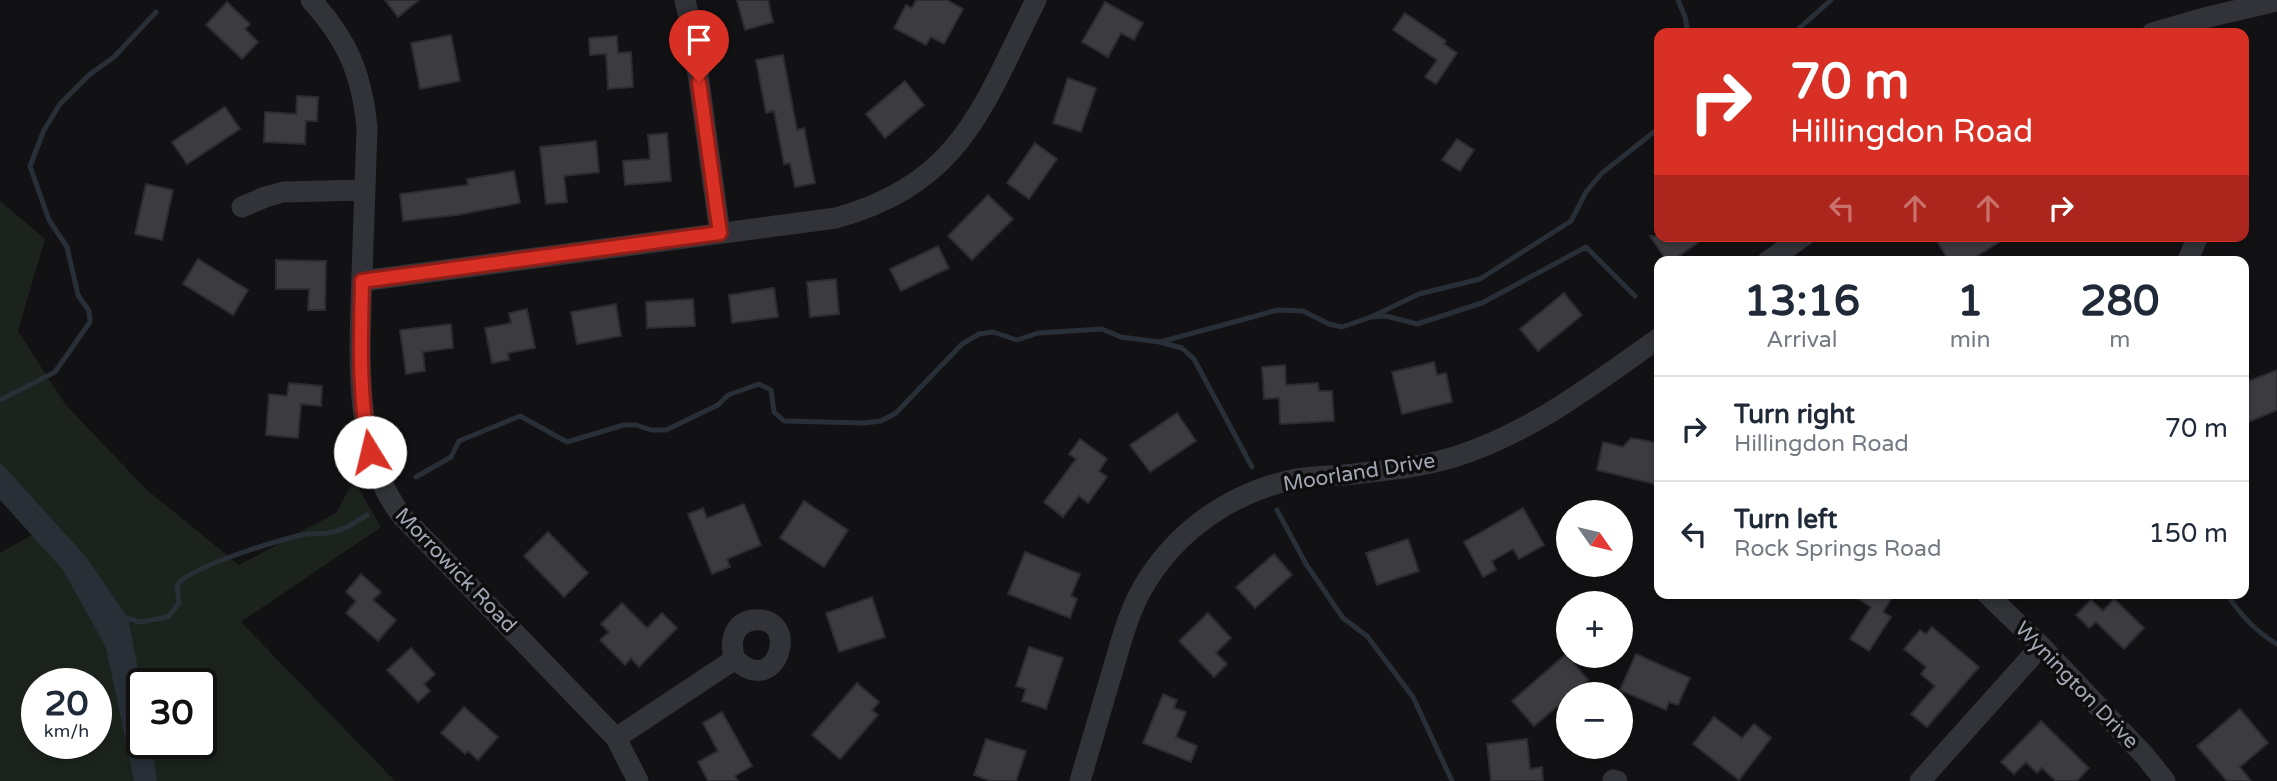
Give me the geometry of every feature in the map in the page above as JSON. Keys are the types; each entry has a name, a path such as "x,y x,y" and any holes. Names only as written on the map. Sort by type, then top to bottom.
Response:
{"street":[{"name":"Morrowick Road","path":"311,0 341,39 355,67 361,87 367,128 360,349 370,452 383,487 402,516 616,738 638,781"},
{"path":"685,0 692,31 720,233"},
{"path":"362,281 836,218 868,209 917,183 951,153 977,117 1036,0"},
{"path":"2206,26 2277,1"},
{"path":"242,207 283,192 365,190"},
{"path":"1775,256 1795,242"},
{"name":"Moorland Drive","path":"1080,781 1128,619 1141,590 1158,564 1189,531 1214,512 1265,488 1298,479 1425,464 1488,445 1564,405 1654,342"},
{"name":"Wynington Drive","path":"1992,599 2041,646 2145,756 2165,781"},
{"path":"1920,781 2041,646"},
{"path":"616,738 736,659"}],"shaded area":[{"path":"0,201 45,239 18,331 65,404 146,489 239,565 336,513 354,480 381,527 241,622 395,781 0,781 0,553 39,531 0,484"},
{"path":"0,462 86,557 128,618 138,668 126,668 126,743 106,647 63,570 0,500"},
{"path":"129,759 154,759 157,781 134,781"}],"building":[{"path":"385,0 419,0 398,17"},
{"path":"737,0 768,0 773,22 745,30"},
{"path":"916,0 947,0 963,9 944,44 931,37 926,45 894,28 906,5 912,8"},
{"path":"227,2 250,24 245,29 258,42 242,59 206,25"},
{"path":"1105,2 1143,23 1134,40 1121,33 1108,57 1082,42"},
{"path":"1405,13 1446,41 1444,44 1457,53 1436,84 1425,77 1437,60 1393,30"},
{"path":"451,35 460,81 420,89 411,43"},
{"path":"617,36 618,53 631,52 633,87 608,89 606,54 590,55 589,38"},
{"path":"783,55 797,130 804,128 815,183 795,187 790,163 784,164 774,111 766,113 756,60"},
{"path":"1068,78 1096,88 1081,132 1053,123"},
{"path":"905,81 924,105 885,138 866,114"},
{"path":"297,96 318,97 317,121 306,121 305,144 264,142 265,112 296,114"},
{"path":"225,107 240,129 187,164 172,142"},
{"path":"667,133 671,181 625,185 623,161 650,159 648,135"},
{"path":"1457,139 1474,150 1460,171 1442,160"},
{"path":"596,141 599,172 564,176 567,202 546,204 540,147"},
{"path":"1035,143 1057,159 1029,199 1007,183"},
{"path":"514,171 520,203 457,215 403,221 400,194 468,185 467,179"},
{"path":"146,184 173,190 162,240 135,234"},
{"path":"988,195 1013,219 972,260 948,236"},
{"path":"1654,242 1699,242 1679,256 1664,256"},
{"path":"1938,242 1999,242 1977,256 1946,256"},
{"path":"938,246 949,268 901,291 890,269"},
{"path":"198,259 248,290 233,315 183,284"},
{"path":"276,260 326,261 325,310 308,310 309,289 276,289"},
{"path":"836,279 839,314 810,317 807,282"},
{"path":"774,288 778,317 732,323 729,295"},
{"path":"1564,293 1582,315 1538,351 1520,329"},
{"path":"693,299 695,326 647,328 646,302"},
{"path":"616,304 621,336 577,344 571,312"},
{"path":"527,309 535,348 508,353 509,360 492,363 485,328 511,323 509,313"},
{"path":"451,324 453,348 423,352 425,371 406,374 400,330"},
{"path":"1434,362 1437,375 1446,373 1452,402 1402,414 1392,372"},
{"path":"1285,365 1286,385 1318,383 1319,391 1332,391 1334,421 1280,424 1279,398 1264,399 1262,367"},
{"path":"2277,370 2277,410 2249,422 2249,381"},
{"path":"289,383 322,386 321,406 301,404 298,438 266,435 269,394 287,396"},
{"path":"1177,413 1196,441 1150,472 1130,445"},
{"path":"1631,438 1654,442 1654,484 1597,470 1603,442 1623,447"},
{"path":"1080,439 1107,459 1099,471 1107,477 1088,503 1079,496 1063,517 1044,502 1076,459 1069,454"},
{"path":"804,501 848,530 824,567 780,538"},
{"path":"744,504 761,545 727,559 730,567 712,574 688,514 703,508 707,518"},
{"path":"1523,508 1544,545 1519,559 1513,549 1492,561 1496,570 1483,577 1464,542"},
{"path":"548,532 588,573 564,597 524,556"},
{"path":"1408,539 1419,571 1377,585 1366,553"},
{"path":"1025,552 1080,574 1071,596 1077,599 1070,618 1008,594"},
{"path":"1274,554 1292,575 1255,608 1236,587"},
{"path":"361,574 381,592 373,600 396,620 378,641 346,613 356,601 346,592"},
{"path":"872,597 885,637 839,652 826,613"},
{"path":"1858,599 1891,599 1883,612 1891,617 1869,651 1850,639 1871,607"},
{"path":"2114,599 2144,628 2124,649 2096,622 2089,628 2076,615 2091,600 2103,611"},
{"path":"622,603 647,628 662,613 677,628 639,667 631,658 625,665 600,640 609,632 601,624"},
{"path":"1208,613 1231,638 1216,653 1227,664 1214,677 1179,641"},
{"path":"1932,627 1979,667 1927,727 1911,714 1935,686 1921,674 1926,667 1904,649 1920,630 1926,634"},
{"path":"1029,647 1063,658 1046,709 1022,701 1026,689 1016,686"},
{"path":"411,648 435,674 424,684 430,691 418,702 387,670"},
{"path":"1636,654 1690,678 1678,705 1669,702 1666,710 1633,696 1633,682 1624,682 1630,668 1633,668"},
{"path":"1556,663 1556,668 1578,668 1588,680 1556,682 1556,707 1534,726 1512,701"},
{"path":"857,683 879,702 872,710 878,715 840,759 812,735"},
{"path":"1163,694 1177,700 1174,708 1186,712 1176,737 1197,746 1191,762 1143,743"},
{"path":"464,707 498,737 478,760 468,751 465,754 441,733"},
{"path":"2240,709 2268,743 2240,767 2251,781 2227,781 2197,746"},
{"path":"722,712 752,766 735,776 738,781 708,781 698,762 718,751 703,723"},
{"path":"1714,717 1742,738 1754,724 1771,738 1739,780 1693,744"},
{"path":"2041,721 2089,768 2077,781 2056,781 2042,768 2037,773 2026,762 2014,774 2001,762"},
{"path":"986,739 1026,751 1016,781 991,781 974,775"},
{"path":"1527,739 1530,769 1542,767 1543,781 1491,781 1487,744"}],"waterway":[{"path":"1678,0 1687,28"},
{"path":"1800,28 1831,0"},
{"path":"0,400 55,372 90,322 89,311 78,295 67,247 49,220 30,166 44,130 60,104 89,75 114,57 156,12"},
{"path":"1160,342 1278,310 1303,311 1329,324 1342,327 1371,317 1419,294 1480,279 1571,221 1586,192 1602,173 1654,132"},
{"path":"1374,317 1386,316 1417,324 1482,303 1586,247 1635,296"},
{"path":"416,477 451,457 459,441 520,416 567,442 624,425 666,430 718,405 728,395 759,384 771,390 774,412 784,421 881,421 896,413 962,344 979,334 993,332 1017,340 1038,333 1102,329 1121,337 1182,348 1194,359 1252,467"},
{"path":"1277,510 1306,564 1343,618 1367,636 1413,697 1452,781"},
{"path":"123,617 140,622 168,617 179,603 177,585 198,570 289,538 339,530 367,515"},
{"path":"2230,599 2248,622 2277,644"}],"route":[{"path":"370,452 360,349 362,281 720,233 699,82"}]}
